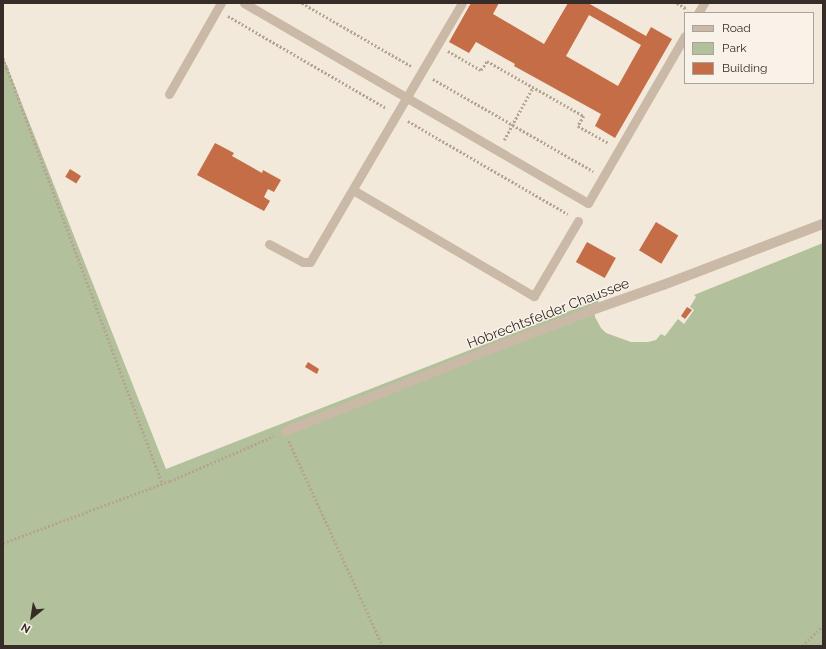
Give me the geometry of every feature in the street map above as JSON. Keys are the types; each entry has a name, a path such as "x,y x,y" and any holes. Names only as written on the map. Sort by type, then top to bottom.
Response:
{"street":[{"name":"Hobrechtsfelder Chaussee","path":"592,310 663,285 823,224"}],"lane":[{"path":"169,94 221,3"},
{"path":"244,3 588,203 684,38"},
{"path":"269,244 303,262 310,262 462,3"},
{"path":"699,12 704,3"},
{"path":"353,190 534,296 578,221"},
{"name":"Hobrechtsfelder Chaussee","path":"285,431 492,348 592,310"}],"path":[{"path":"302,3 604,177"},
{"path":"437,45 481,70 487,61 584,116 578,126 620,150"},
{"path":"3,58 162,484"},
{"path":"3,70 7,68"},
{"path":"498,151 533,88"},
{"path":"3,543 162,484 285,431 383,646"},
{"path":"802,646 823,626"}],"green space":[{"path":"3,56 166,469 600,299 595,307 595,317 601,328 606,333 631,342 648,342 656,340 661,334 665,336 678,319 684,324 694,310 690,307 696,297 694,295 823,243 823,646 3,646"}],"building":[{"path":"471,3 499,3 493,14 544,44 568,3 588,3 646,36 651,27 672,39 615,138 595,126 601,114 514,66 515,64 476,42 469,53 449,42","holes":["589,15 641,45 618,86 566,56"]},
{"path":"215,143 234,153 232,156 262,173 263,170 281,180 274,192 268,189 264,197 270,201 264,211 197,175"},
{"path":"70,169 81,176 76,184 65,177"},
{"path":"656,222 678,235 661,264 639,250"},
{"path":"587,242 616,258 605,278 576,262"},
{"path":"687,307 692,310 685,319 681,316"},
{"path":"308,362 319,369 317,374 305,367"}]}
